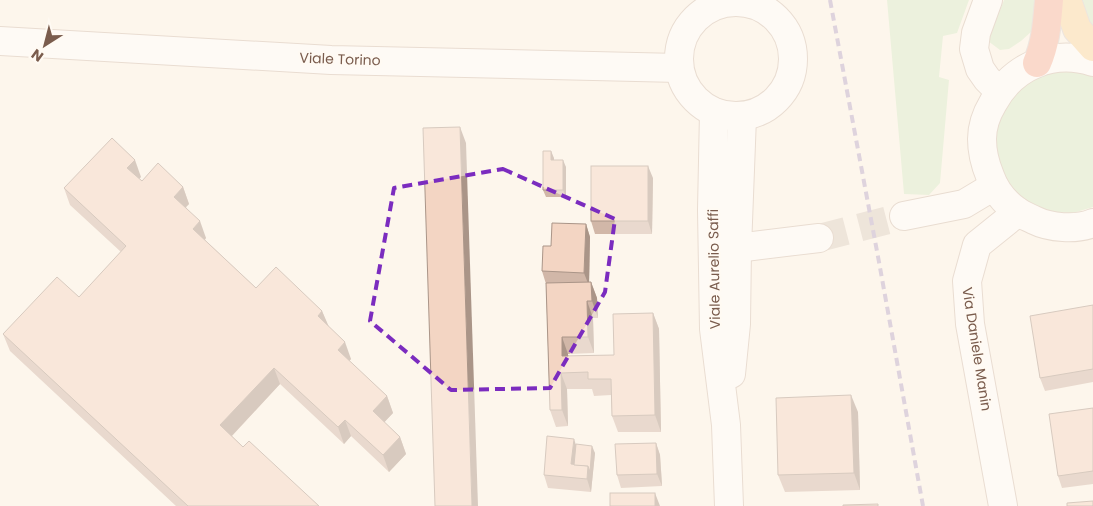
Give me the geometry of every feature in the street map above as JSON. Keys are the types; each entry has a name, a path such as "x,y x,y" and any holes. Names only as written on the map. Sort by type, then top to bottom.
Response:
{"highway":[{"path":"1037,63 1044,44 1049,0"}],"main road":[{"path":"1067,0 1077,29 1093,47"}],"street":[{"path":"988,0 976,33 974,49 980,69 999,91"},
{"path":"723,1 740,1 757,5 772,13 784,26 791,41 794,58 792,75 785,91 773,103 758,112 742,117 714,112 698,102 686,86 680,68 679,51 684,34 694,20 707,9 723,1"},
{"name":"Viale Torino","path":"0,41 331,60 680,68"},
{"path":"1093,62 1083,59 1059,58 1037,63 1016,74 999,91 987,113 982,138 984,162 994,186 1004,200 1018,212 1040,223 1064,228 1093,223"},
{"name":"Viale Aurelio Saffi","path":"714,112 712,210 714,329 726,425 729,506"},
{"name":"Viale Aurelio Saffi","path":"726,425 736,324 742,117"},
{"path":"904,216 964,204 994,186"},
{"name":"Via Daniele Manin","path":"1003,506 970,324 967,280 977,245 1018,212"},
{"path":"737,248 819,238"}],"highlighted area":[{"path":"503,169 615,219 605,292 550,388 451,390 370,321 394,188"}],"green space":[{"path":"887,0 969,0 957,33 943,36 939,77 949,80 940,183 929,195 904,194"},
{"path":"1004,0 1039,0 1038,20 1031,32 1021,41 1009,49 1000,50 988,41"},
{"path":"1081,0 1093,0 1093,29 1082,8"},
{"path":"1067,70 1093,77 1093,207 1073,213 1049,212 1027,203 1009,188 997,168 995,121 1022,83 1043,73"}],"building":[{"path":"460,127 472,506 435,506 423,128"},
{"path":"112,138 135,160 127,168 142,181 158,163 183,187 174,197 200,221 193,229 256,288 276,267 322,311 318,316 345,342 338,350 387,396 373,411 400,437 383,455 345,420 338,427 274,368 220,425 243,447 249,441 319,506 188,506 3,334 57,277 79,297 126,246 64,188"},
{"path":"543,151 551,151 551,160 563,160 563,190 543,190"},
{"path":"591,166 648,166 648,221 591,221"},
{"path":"552,223 586,224 584,273 542,271 543,246 551,246"},
{"path":"591,282 592,301 587,301 588,337 562,337 562,356 614,355 613,314 653,313 655,415 612,416 611,379 588,379 588,372 561,373 562,410 550,410 546,283"},
{"path":"1093,305 1093,369 1040,378 1030,316"},
{"path":"851,395 854,473 778,475 776,398"},
{"path":"1093,408 1093,471 1058,476 1049,414"},
{"path":"547,436 574,439 571,464 588,466 587,479 544,475"},
{"path":"656,443 657,474 617,475 615,444"},
{"path":"576,444 592,446 590,472 588,466 574,465"},
{"path":"610,493 655,493 655,506 610,506"},
{"path":"1093,501 1093,506 1067,506 1067,503"},
{"path":"878,504 878,506 843,506 843,505"}],"tunnel":[{"path":"819,238 904,216"}],"railway":[{"path":"830,0 923,506"}]}
